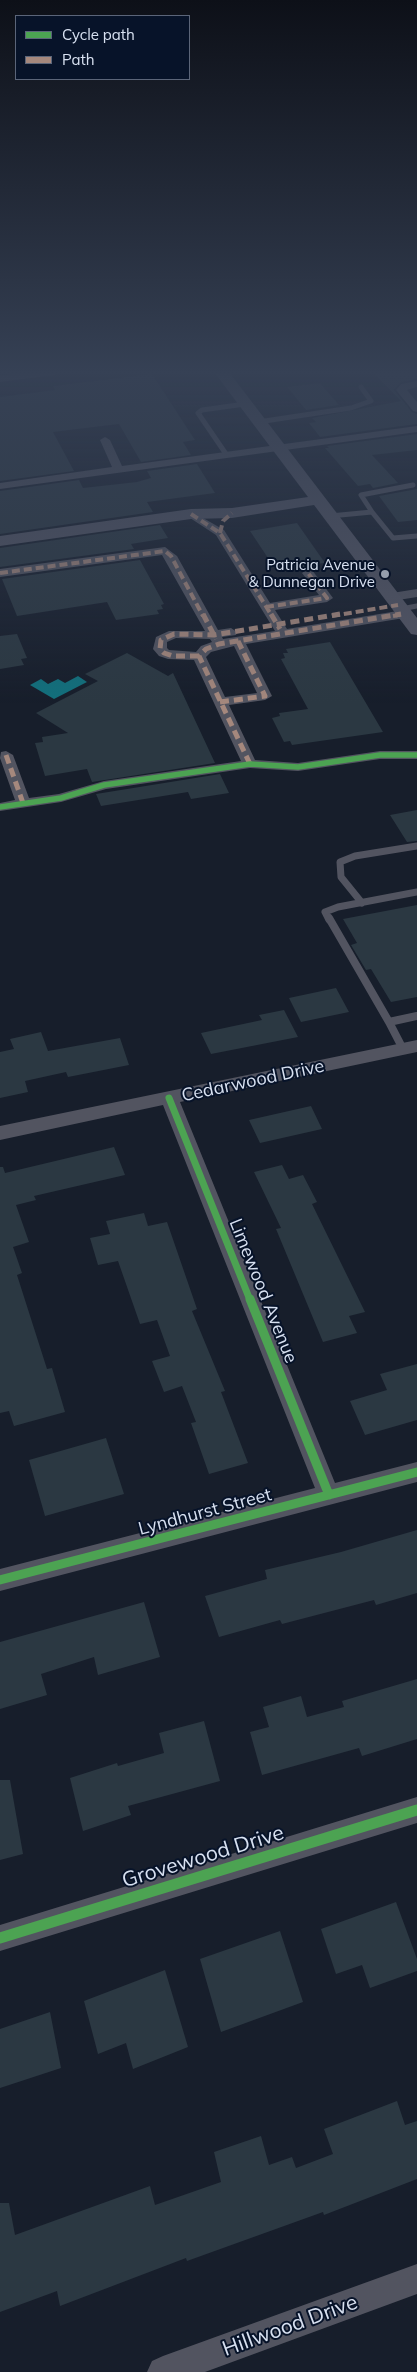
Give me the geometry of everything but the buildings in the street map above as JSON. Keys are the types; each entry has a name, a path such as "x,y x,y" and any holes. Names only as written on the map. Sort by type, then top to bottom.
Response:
{"street":[{"path":"0,486 23,483"},
{"path":"304,483 402,606 417,630"},
{"path":"0,541 191,514 232,512 314,496"},
{"path":"191,514 213,508 314,496"},
{"path":"220,533 224,521 232,512"},
{"path":"191,514 220,533 280,629"},
{"path":"0,573 165,551 171,556 216,640"},
{"path":"266,607 327,598 308,573"},
{"path":"280,629 238,642 216,640 174,634 161,640 159,645 164,653 172,656 198,656 216,640 402,606 417,593"},
{"path":"220,702 265,696 238,642"},
{"path":"198,656 250,764"},
{"path":"6,755 23,803"},
{"path":"0,807 61,798 104,785 250,764 298,767 380,755 417,755"},
{"name":"Cedarwood Drive","path":"0,1133 410,1047"},
{"name":"Limewood Avenue","path":"169,1098 329,1495"},
{"name":"Lyndhurst Street","path":"0,1580 417,1472"},
{"name":"Grovewood Drive","path":"0,1938 417,1810"},
{"name":"Hillwood Drive","path":"163,2372 417,2279"}],"lane":[{"path":"413,485 361,495 393,538 417,536"},
{"path":"330,516 372,512"},
{"path":"362,903 341,877 340,862 355,856 417,846"},
{"path":"410,1047 389,1022 325,912 417,892"},
{"path":"389,1022 417,1016"}],"water":[{"path":"78,676 87,682 54,699 30,685 41,679 48,684 58,679 65,683"}],"marked path":[{"path":"220,533 223,521 232,513"},
{"path":"191,514 220,533 280,629"},
{"path":"0,573 165,551 171,556 216,639"},
{"path":"266,607 327,598 308,573"},
{"path":"199,656 173,656 164,653 160,649 161,640 174,634 214,635 398,605"},
{"path":"250,764 199,656 206,649 219,644 404,614"},
{"path":"220,702 265,696 238,641"},
{"path":"6,755 23,803"}],"cycle path":[{"path":"0,807 61,798 104,785 250,764 298,767 380,755 417,755"},
{"path":"169,1098 329,1495"},
{"path":"0,1580 417,1472"},
{"path":"0,1938 417,1810"}],"place":[{"name":"Patricia Avenue & Dunnegan Drive","path":"385,574"}]}
